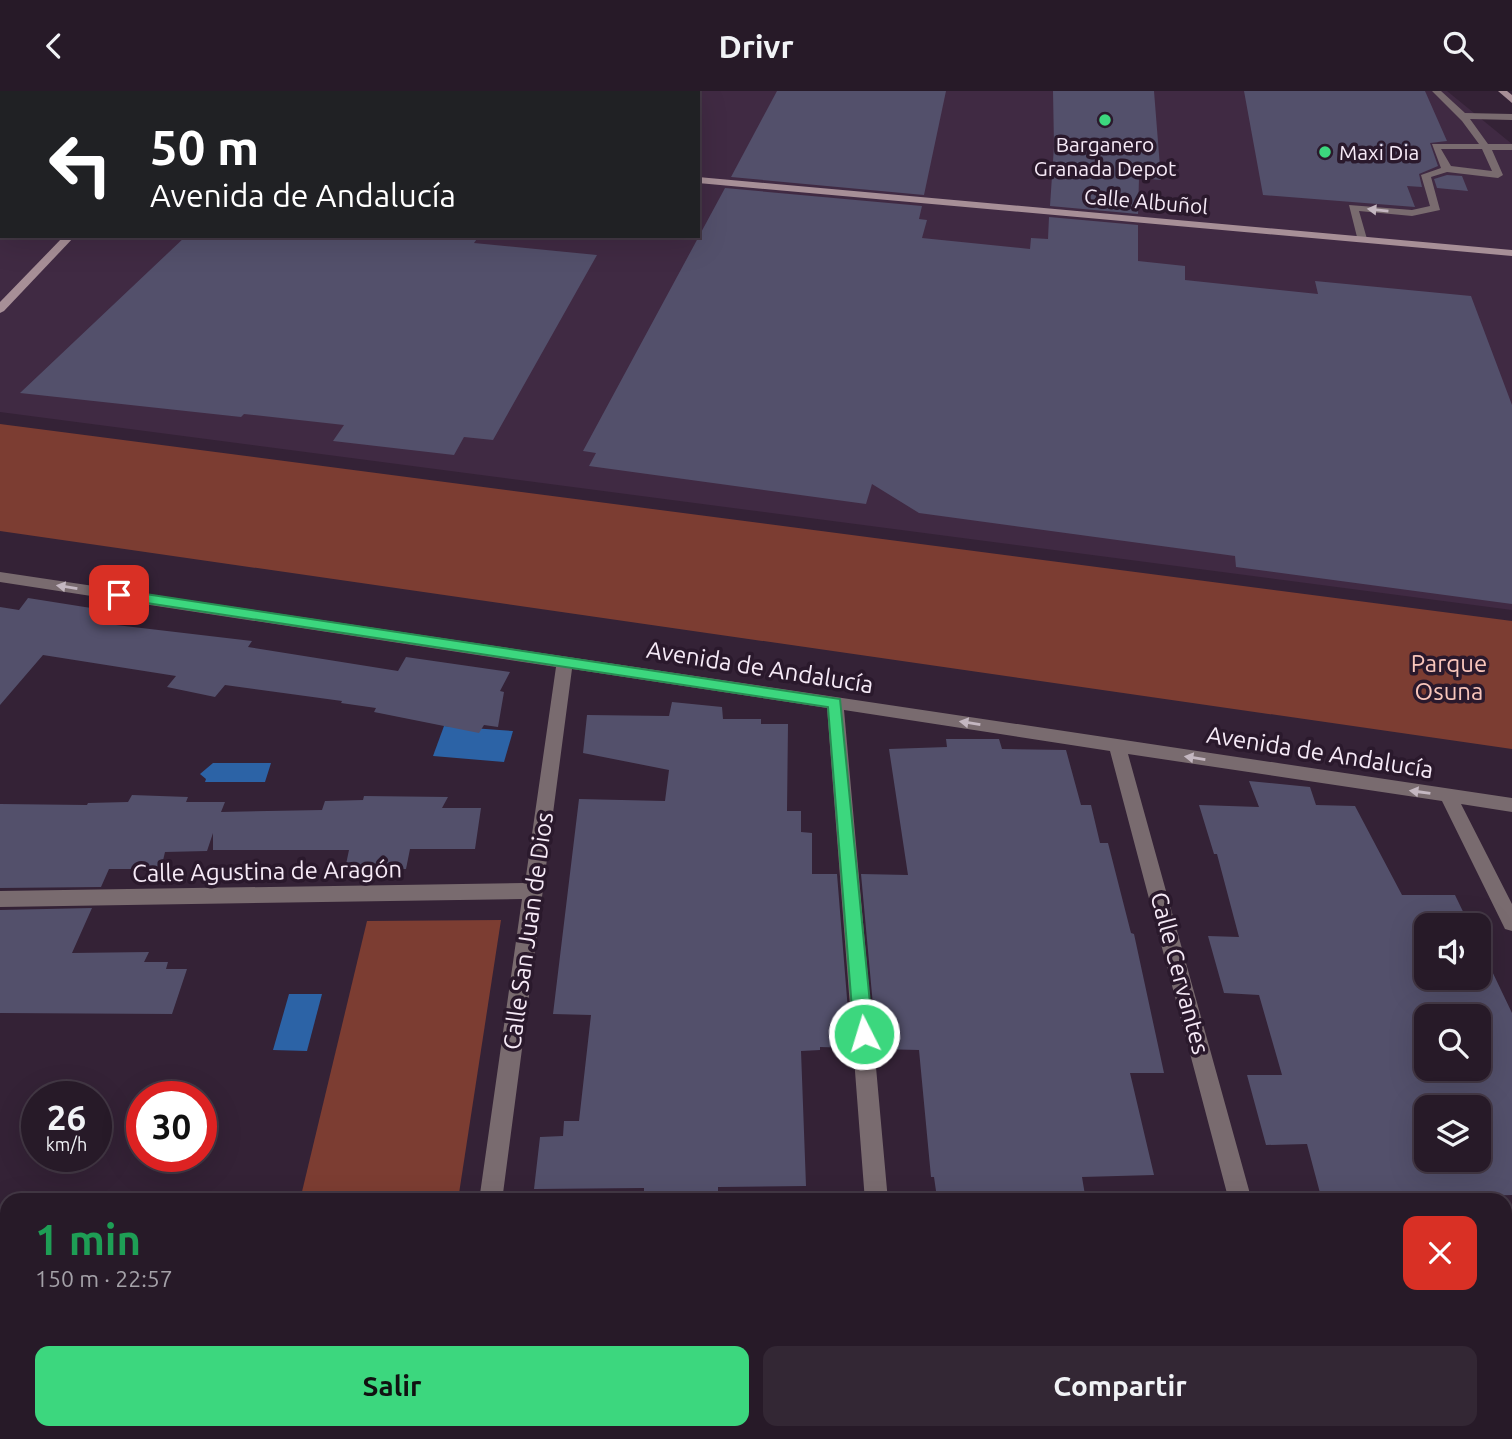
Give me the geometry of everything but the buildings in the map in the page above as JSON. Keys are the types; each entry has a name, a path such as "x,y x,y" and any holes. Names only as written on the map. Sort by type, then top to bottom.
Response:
{"street":[{"path":"1363,239 1353,207 1412,213 1436,208 1426,175 1447,169 1498,175 1489,149 1463,116 1436,91"},
{"path":"1502,91 1512,100"},
{"path":"1463,116 1512,117"},
{"path":"1447,169 1435,146 1512,148"},
{"name":"Calle Albuñol","path":"700,180 1511,252"},
{"path":"0,309 68,238"},
{"name":"Avenida de Andalucía","path":"0,577 1512,805"},
{"name":"Calle San Juan de Dios","path":"491,1193 565,662"},
{"path":"835,703 876,1193"},
{"name":"Calle Cervantes","path":"1117,745 1239,1193"},
{"path":"1448,796 1512,923"},
{"name":"Calle Agustina de Aragón","path":"0,899 534,891"}],"shaded area":[{"path":"700,91 1447,91 1512,144 1512,610 0,412 0,238 700,238"}],"green space":[{"name":"Parque Osuna","path":"0,424 1512,621 1512,749 0,531"},
{"path":"501,920 459,1193 302,1193 367,921"}],"water":[{"path":"444,726 513,731 504,762 433,756"},
{"path":"213,763 271,763 265,782 205,782 206,779 200,774"},
{"path":"289,994 322,994 307,1051 273,1050"}],"place":[{"name":"Barganero Granada Depot","path":"1105,120"},
{"name":"Maxi Dia","path":"1325,152"}],"route":[{"path":"119,595 835,703 864,1034"}]}
